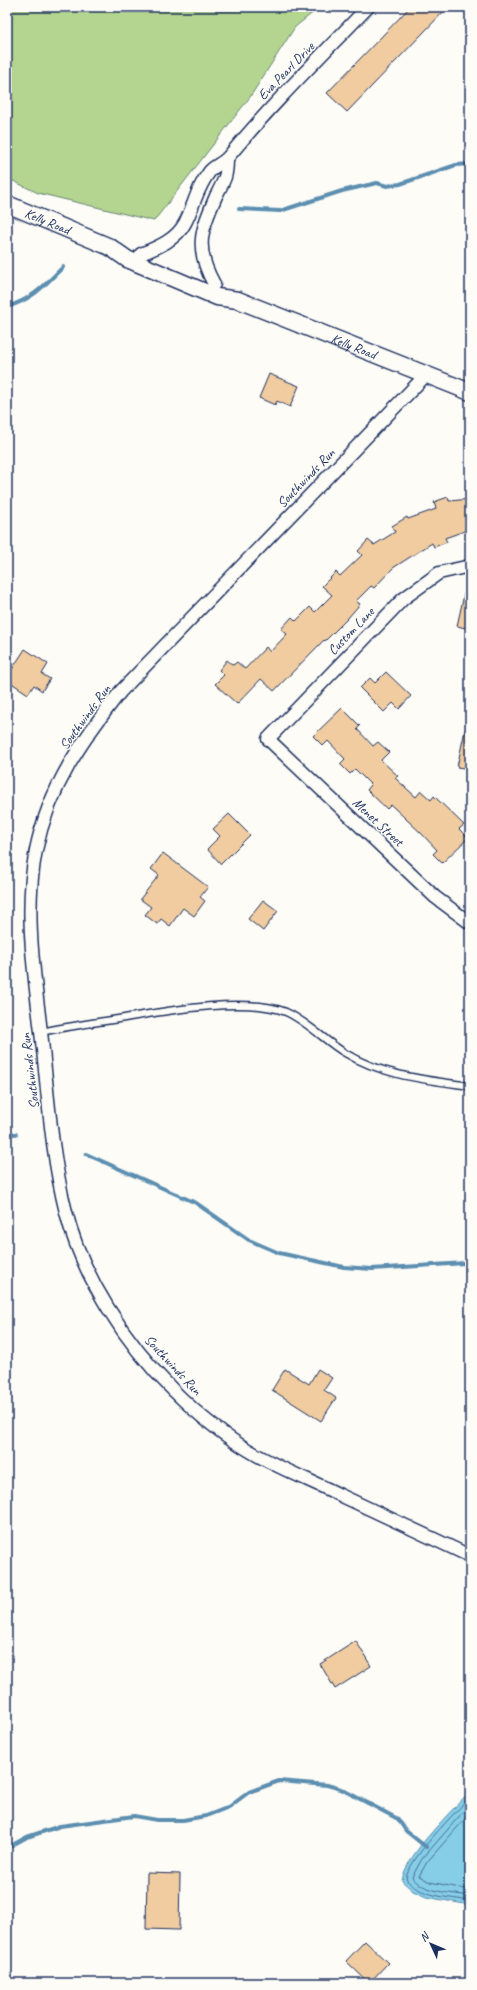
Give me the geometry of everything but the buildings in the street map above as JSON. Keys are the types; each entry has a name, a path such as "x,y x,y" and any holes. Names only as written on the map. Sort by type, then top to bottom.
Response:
{"street":[{"name":"Eva Pearl Drive","path":"141,254 162,245 178,232 185,224 202,182 211,169 228,158 251,130 368,7"},
{"name":"Eva Pearl Drive","path":"214,284 201,251 202,239 212,205 225,177 228,158"},
{"name":"Kelly Road","path":"7,204 110,247 127,259 217,297 238,300 470,392"},
{"name":"Kelly Road","path":"110,247 130,250 214,284 221,287 238,300"},
{"name":"Southwinds Run","path":"426,375 121,691 88,733 61,777 48,809 36,850 30,927 40,1032 56,1160 66,1214 81,1256 114,1320 147,1363 172,1390 209,1424 255,1454 470,1556"},
{"name":"Custom Lane","path":"268,739 403,599 440,573 470,566"},
{"name":"Menet Street","path":"268,739 435,897 470,922"}],"lane":[{"path":"40,1032 168,1011 221,1006 258,1006 285,1012 308,1025 345,1053 373,1067 411,1077 470,1086"}],"green space":[{"path":"7,7 320,7 295,27 250,97 154,221 38,193 7,178"}],"water":[{"path":"470,1791 470,1905 426,1897 413,1891 402,1881 405,1870 411,1859 441,1821"}],"waterway":[{"path":"239,209 280,211 342,191 377,183 387,186 400,184 456,165 470,164"},
{"path":"7,307 31,296 44,286 63,267"},
{"path":"7,1133 16,1134"},
{"path":"86,1154 196,1203 249,1240 279,1253 344,1267 372,1269 465,1263 470,1264"},
{"path":"7,1848 27,1837 60,1826 134,1816 157,1820 183,1820 206,1816 229,1807 249,1792 279,1781 327,1785 341,1789 398,1819 406,1831 426,1847"}]}
